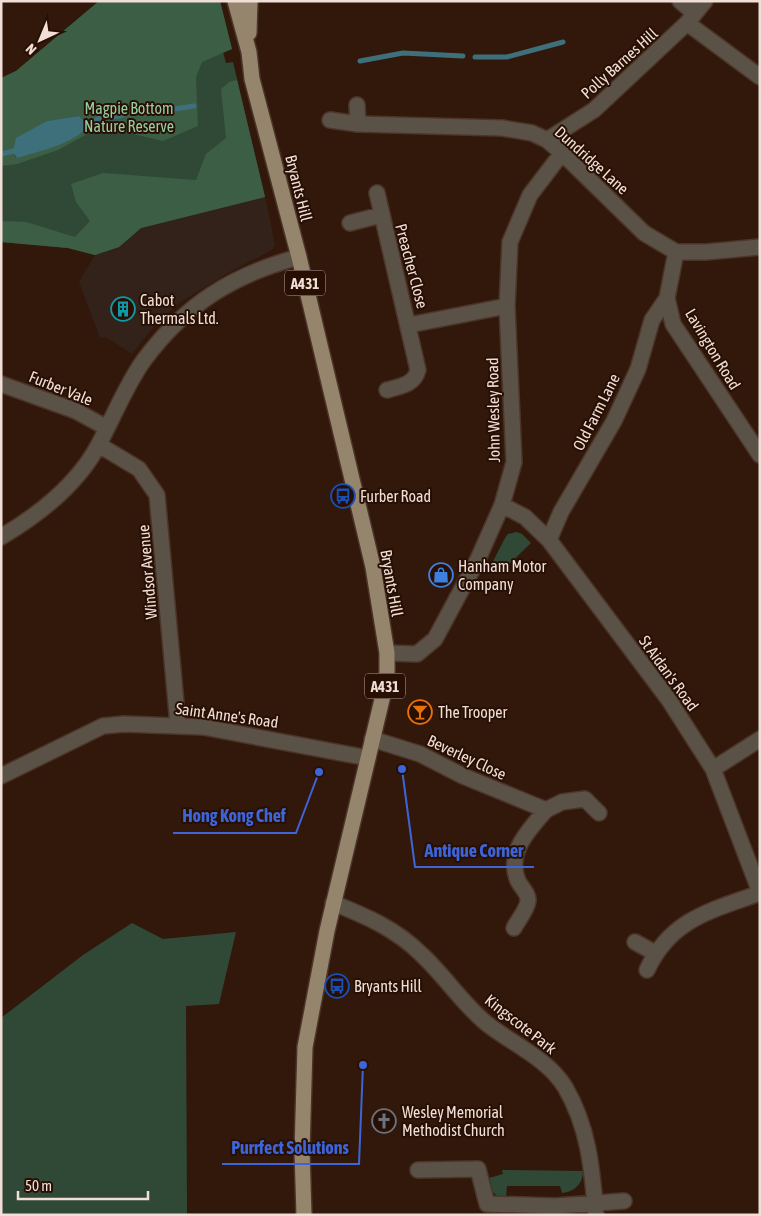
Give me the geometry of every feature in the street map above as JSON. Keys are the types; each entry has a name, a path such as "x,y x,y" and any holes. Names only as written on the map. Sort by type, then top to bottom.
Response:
{"main road":[{"name":"Bryants Hill","path":"235,1 249,52"},
{"name":"Bryants Hill","path":"250,1 249,52 252,79 299,257 373,567 387,653 387,672 333,903 305,1047 302,1151 304,1215"}],"street":[{"path":"680,1 691,18 760,77"},
{"name":"Polly Barnes Hill","path":"547,140 594,110 691,18 705,1"},
{"path":"358,105 358,124"},
{"name":"Dundridge Lane","path":"330,120 358,124 502,128 532,133 547,140 562,153 644,233 676,252"},
{"name":"John Wesley Road","path":"387,653 417,654 435,639 478,560 502,505 514,462 506,306 510,242 530,195 562,153"},
{"name":"Preacher Close","path":"377,193 418,370 416,378 408,384 387,390"},
{"name":"Preacher Close","path":"350,223 381,216"},
{"path":"676,252 706,252 760,247"},
{"name":"Lavington Road","path":"676,252 667,298 674,324 760,455"},
{"path":"1,537 28,521 64,491 99,445 143,362 166,334 213,292 241,276 271,264 299,257"},
{"name":"Old Farm Lane","path":"549,540 561,512 614,421 638,369 652,320 667,298"},
{"name":"Preacher Close","path":"409,325 506,306"},
{"name":"Furber Vale","path":"1,384 76,411 107,428"},
{"name":"Windsor Avenue","path":"99,445 139,469 157,495 178,725"},
{"name":"St Aidan's Road","path":"502,505 525,517 549,540 669,700 713,769 760,893"},
{"name":"Saint Anne's Road","path":"1,776 103,726 178,725 274,739 368,758"},
{"name":"Beverley Close","path":"372,739 420,754 463,776 546,810"},
{"path":"713,769 760,739"},
{"path":"514,928 528,904 528,896 515,873 514,855 527,832 546,810 562,802 585,799 599,813"},
{"path":"647,970 655,953 672,932 697,915 760,893"},
{"name":"Kingscote Park","path":"333,903 378,922 402,936 422,954 484,1021 546,1064 564,1086 580,1116 592,1162 596,1209"},
{"path":"635,942 655,953"},
{"path":"418,1170 478,1169 487,1204 556,1210 596,1209 624,1201"}],"shaded area":[{"path":"265,197 275,244 272,250 226,274 179,303 154,326 132,354 106,337 100,338 79,282 95,255 119,247 141,228"}],"green space":[{"name":"Magpie Bottom Nature Reserve","path":"99,1 220,1 232,49 223,52 226,63 233,62 265,197 141,228 119,247 95,255 68,248 1,242 1,78 16,71"},
{"path":"99,1 220,1 232,49 202,62 196,77 198,126 163,141 125,132 89,133 58,150 17,164 1,166 1,78 16,71","holes":["79,116 56,146 16,158 13,152 47,121"]},
{"path":"237,80 265,197 141,228 119,247 95,255 68,248 1,242 1,221 26,222 75,237 90,221 76,202 71,184 103,173 196,180 206,154 226,138 221,89 229,82"},
{"path":"517,532 522,534 531,543 505,566 499,570 487,573 505,538 508,534"},
{"path":"132,923 163,939 236,932 219,1004 186,1006 187,1215 1,1215 1,1018 83,955"},
{"path":"502,1170 583,1171 583,1176 580,1183 574,1189 562,1193 560,1186 507,1186 506,1198 497,1196 491,1190 489,1178 503,1174"}],"water":[{"path":"79,116 89,126 82,133 64,143 17,158 13,152 16,138 47,121"}],"waterway":[{"path":"475,57 507,57 563,42"},
{"path":"360,61 403,53 463,56"},
{"path":"82,128 89,126 99,118 120,116 138,107 168,110 194,106"},
{"path":"1,154 18,150"}],"place":[{"name":"Cabot Thermals Ltd.","path":"123,309"},
{"name":"Furber Road","path":"343,496"},
{"name":"Hanham Motor Company","path":"441,575"},
{"name":"The Trooper","path":"420,712"},
{"name":"Antique Corner","path":"402,769"},
{"name":"Hong Kong Chef","path":"319,772"},
{"name":"Bryants Hill","path":"337,986"},
{"name":"Purrfect Solutions","path":"363,1065"},
{"name":"Wesley Memorial Methodist Church","path":"384,1121"}]}
